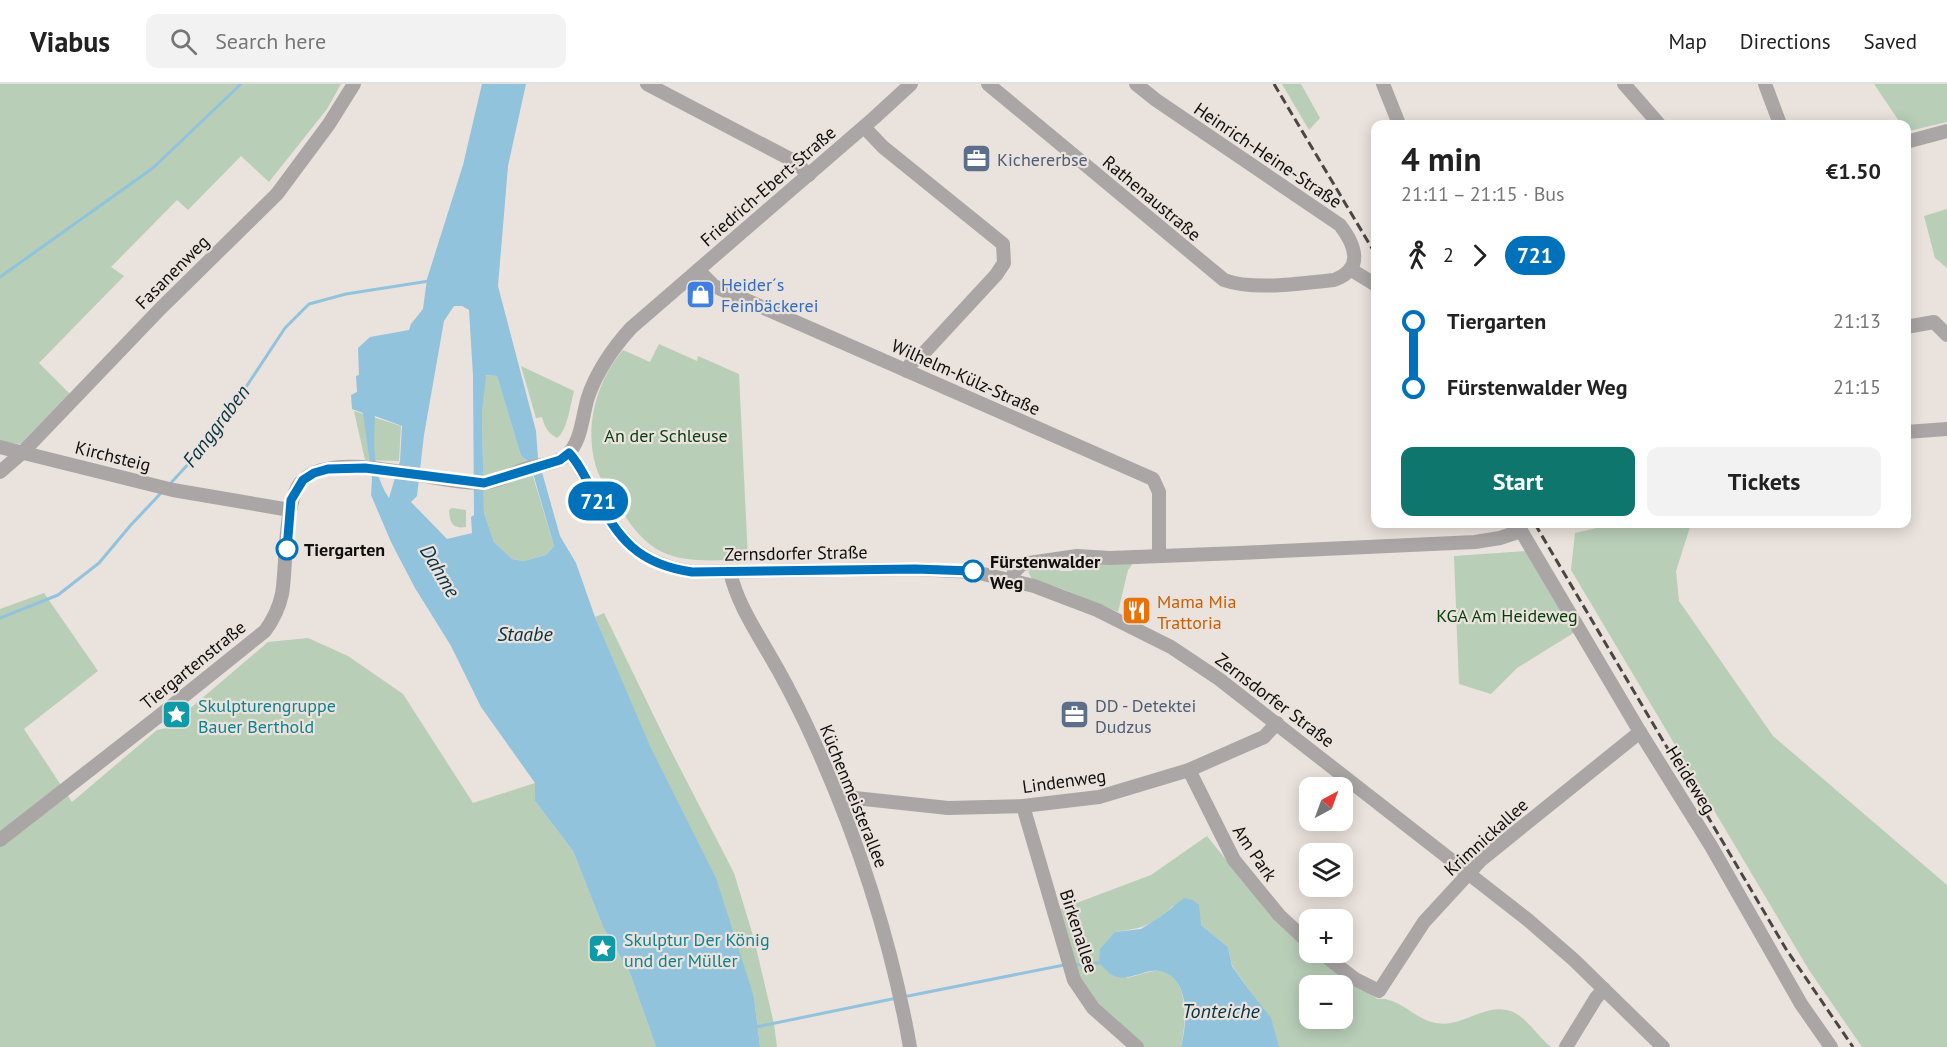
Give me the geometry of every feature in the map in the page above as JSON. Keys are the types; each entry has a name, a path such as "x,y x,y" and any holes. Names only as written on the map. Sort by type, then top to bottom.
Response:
{"street":[{"name":"Fasanenweg","path":"0,472 22,453 160,309 277,194 329,124 354,84"},
{"path":"648,84 794,161 809,175"},
{"name":"Friedrich-Ebert-Straße","path":"569,453 577,441 588,397 606,358 624,335 911,84"},
{"name":"Rathenaustraße","path":"988,84 1224,280 1234,284 1334,280 1343,277 1350,269"},
{"name":"Heinrich-Heine-Straße","path":"1136,84 1340,225 1350,238 1355,250 1355,260 1350,269"},
{"path":"1383,84 1397,120"},
{"path":"1624,84 1656,120"},
{"path":"1765,84 1778,120"},
{"path":"864,127 883,147 1003,244 1004,263 996,275 911,363 907,371"},
{"path":"1911,141 1947,131"},
{"path":"1350,269 1371,282"},
{"name":"Wilhelm-Külz-Straße","path":"698,270 714,286 1153,479 1159,492 1160,556"},
{"path":"1911,326 1934,322 1947,335"},
{"path":"1911,432 1947,429"},
{"name":"Kirchsteig","path":"0,447 167,488 290,510"},
{"name":"Tiergartenstraße","path":"0,840 265,631 282,596 290,510 296,489 303,480 314,473 328,469 380,469 479,483 560,460 569,453"},
{"name":"Zernsdorfer Straße","path":"569,453 626,541 646,559 665,567 677,570 730,572 941,569 975,572 1013,580 1098,610 1154,637 1220,679 1469,872 1528,920 1605,989 1663,1047"},
{"path":"1013,580 1017,567 1028,561 1077,556 1160,556 1475,542 1500,538 1517,528"},
{"name":"Heideweg","path":"1520,528 1640,732 1716,855 1801,1004 1831,1047"},
{"name":"Küchenmeisterallee","path":"730,572 736,594 784,679 840,800 871,889 903,1005 909,1047"},
{"name":"Lindenweg","path":"840,800 855,798 948,808 1023,806 1099,797 1189,770 1264,736 1277,723"},
{"name":"Krimnickallee","path":"1334,963 1355,979 1379,991 1424,922 1469,872 1488,854 1640,732"},
{"name":"Am Park","path":"1189,770 1234,860 1278,915 1299,934"},
{"name":"Birkenallee","path":"1023,806 1074,980 1093,1008 1133,1046"},
{"path":"1566,1047 1596,998 1605,989"}],"green space":[{"path":"0,84 341,84 327,109 269,182 241,156 188,210 177,200 111,267 124,276 39,363 71,395 22,444 0,442"},
{"path":"1282,84 1301,84 1320,118 1309,130"},
{"path":"1874,84 1947,84 1947,122 1911,131 1911,120 1898,120"},
{"path":"1947,209 1947,268 1935,258 1924,216"},
{"name":"An der Schleuse","path":"659,344 697,361 698,356 739,374 748,559 694,560 662,552 644,539 634,528 601,479 595,463 592,429 598,395 605,378 623,350 650,362"},
{"path":"521,366 574,391 566,423 557,438 547,430 542,417 536,418"},
{"path":"485,375 497,376 521,456 529,463 554,546 546,555 524,561 512,559 494,542 484,513 482,413"},
{"path":"354,411 401,426 399,461 365,460"},
{"path":"452,508 466,510 466,527 453,524 449,510"},
{"path":"1597,528 1690,528 1676,571 1679,601 1773,736 1947,885 1947,1047 1862,1047 1809,970 1571,570 1575,533"},
{"name":"KGA Am Heideweg","path":"1526,551 1575,632 1517,668 1491,694 1459,684 1454,556"},
{"path":"1093,561 1097,564 1134,562 1128,570 1118,612 1032,579 1028,572 1059,565 1060,571 1072,571 1072,565"},
{"path":"44,593 98,671 24,729 72,802 157,730 167,728 268,642 308,638 348,656 403,694 473,803 535,783 535,801 573,851 603,927 630,973 656,1047 0,1047 0,609"},
{"path":"604,613 734,873 754,939 774,1024 777,1047 760,1047 754,997 595,617"},
{"path":"1207,836 1270,915 1299,938 1299,963 1330,963 1346,975 1299,975 1299,1029 1353,1029 1353,981 1377,999 1392,1001 1432,1022 1453,1023 1493,1010 1503,1009 1513,1012 1551,1047 1279,1047 1249,990 1232,965 1228,947 1173,906 1147,925 1115,932 1127,978 1155,971 1167,973 1175,979 1180,988 1184,1013 1181,1047 1144,1047 1105,1012 1085,988 1072,960 1058,910 1151,875"}],"water":[{"name":"Staabe","path":"482,84 526,84 508,166 498,286 536,431 538,458 560,536 576,563 595,617 650,746 716,878 754,997 760,1047 656,1047 630,973 603,927 573,851 535,801 535,783 481,707 451,646 415,588 391,542 371,495 372,479 363,413 352,409 351,395 357,392 356,376 359,375 358,348 370,337 409,330 423,309 427,279 463,165","holes":["454,306 462,306 469,310 473,376 474,515 471,517 472,533 447,539 411,502 417,496 424,435 444,321","486,375 497,376 521,456 530,463 554,546 546,555 524,561 512,559 494,542 484,513 482,413","375,416 402,426 400,461 389,498 380,479 374,448"]},
{"name":"Tonteiche","path":"1184,898 1193,900 1199,905 1201,925 1228,947 1232,966 1271,1018 1279,1047 1181,1047 1185,1014 1182,991 1177,982 1169,975 1159,971 1123,978 1117,977 1099,963 1100,949 1115,932 1141,929"}],"waterway":[{"path":"0,277 153,168 241,84"},
{"name":"Fanggraben","path":"170,484 213,437 285,328 309,304 346,294 429,281"},
{"name":"Fanggraben","path":"0,618 58,595 99,563 161,493"},
{"path":"1074,965 1099,963"},
{"path":"903,997 1064,965"},
{"path":"756,1027 897,998"}],"railway":[{"path":"1274,84 1371,247"},
{"path":"1537,528 1786,949 1853,1047"}],"bus line":[{"name":"721","path":"287,549 291,500 303,480 314,473 328,469 365,468 473,483 489,483 526,469 560,460 569,453 626,541 646,559 665,567 692,572 915,569 973,571"}],"place":[{"name":"Kichererbse","path":"976,159"},
{"name":"Heider´s Feinbäckerei","path":"700,294"},
{"name":"Tiergarten","path":"287,549"},
{"name":"Fürstenwalder Weg","path":"973,571"},
{"name":"Mama Mia Trattoria","path":"1136,611"},
{"name":"Skulpturengruppe Bauer Berthold","path":"177,715"},
{"name":"DD - Detektei Dudzus","path":"1074,715"},
{"name":"Skulptur Der König und der Müller","path":"603,949"}],"water label":[{"name":"Dahme","path":"440,571"}]}
